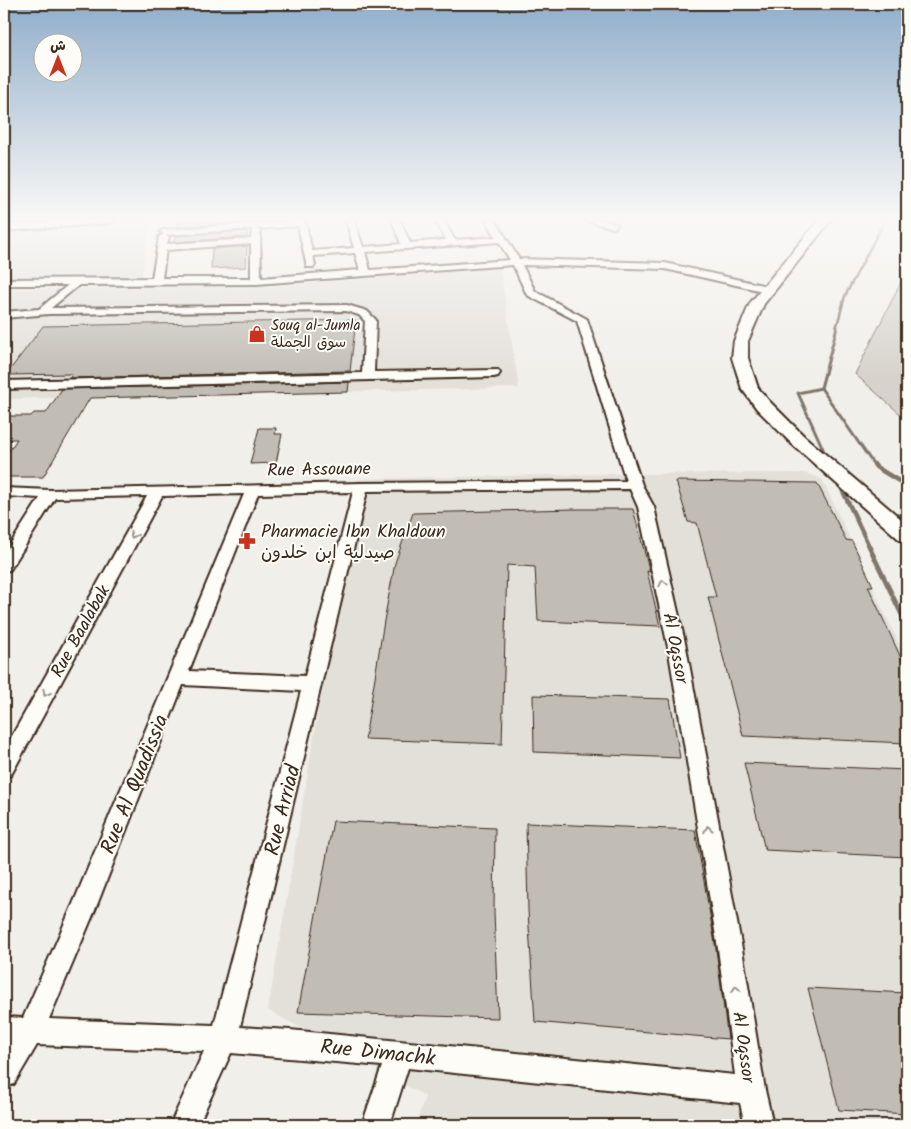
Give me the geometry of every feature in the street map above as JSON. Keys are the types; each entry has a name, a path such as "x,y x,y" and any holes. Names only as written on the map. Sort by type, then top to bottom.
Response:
{"main road":[{"path":"780,273 757,303 741,341 740,358 745,377 754,394 798,440 907,535"}],"street":[{"path":"156,282 158,273"},
{"path":"256,273 256,281"},
{"path":"313,273 314,277"},
{"path":"4,282 256,281 370,273"},
{"name":"Al Oqssor","path":"521,273 531,293 582,319 636,485 646,507 677,647 730,949 750,1090 758,1125"},
{"path":"701,273 767,288"},
{"path":"48,303 45,295 52,282"},
{"path":"40,313 48,303 66,294 76,282"},
{"path":"4,315 334,307 353,309 367,315 372,323 368,376"},
{"path":"4,385 494,373"},
{"name":"Rue Assouane","path":"4,492 50,494 253,489 636,485"},
{"name":"Rue Arriad","path":"184,1125 224,1038 360,488"},
{"name":"Rue Al Quadissia","path":"4,1074 30,1032 83,910 253,489"},
{"name":"Rue Baalabak","path":"4,769 157,492"},
{"path":"4,566 50,494"},
{"path":"177,678 313,684"},
{"name":"Rue Dimachk","path":"4,1030 224,1038 750,1090"},
{"path":"376,1125 399,1054"}],"shaded area":[{"path":"4,273 142,273 142,276 4,277"},
{"name":"Souq al-Jumla سوق الجملة","path":"442,273 501,273 519,388 4,399 4,289 265,287"},
{"path":"906,273 907,273 907,420 855,374"},
{"path":"804,473 822,479 907,661 907,1125 416,1125 425,1096 268,1010 357,479 609,474"}],"building":[{"name":"Souq al-Jumla سوق الجملة","path":"356,320 350,371 70,378 72,374 6,375 43,326"},
{"path":"349,382 348,392 90,398 43,477 4,477 4,459 17,439 4,439 4,416 31,416 34,413 46,413 62,389"},
{"path":"259,428 276,428 275,434 282,434 276,463 250,464"},
{"path":"676,481 817,483 846,540 852,541 873,586 868,586 907,671 907,743 743,736 708,597 716,597 697,523 688,522"},
{"path":"633,509 650,572 647,571 660,626 538,621 535,567 507,565 502,744 365,739 395,563 413,513"},
{"path":"533,695 670,699 680,758 534,752"},
{"path":"744,763 907,770 907,857 765,850"},
{"path":"333,821 495,828 494,911 498,1018 298,1012"},
{"path":"526,823 695,830 716,949 728,1039 535,1022 528,911"},
{"path":"808,988 907,993 907,1114 839,1110"}],"waterway":[{"path":"836,329 845,296 857,273"},
{"path":"821,388 837,327"},
{"path":"821,388 874,465"},
{"path":"821,388 798,393 828,460"},
{"path":"874,464 907,486"},
{"path":"839,483 907,626"}],"place":[{"name":"Souq al-Jumla سوق الجملة","path":"257,334"},
{"name":"Pharmacie Ibn Khaldoun صيدلية ابن خلدون","path":"247,541"}]}
